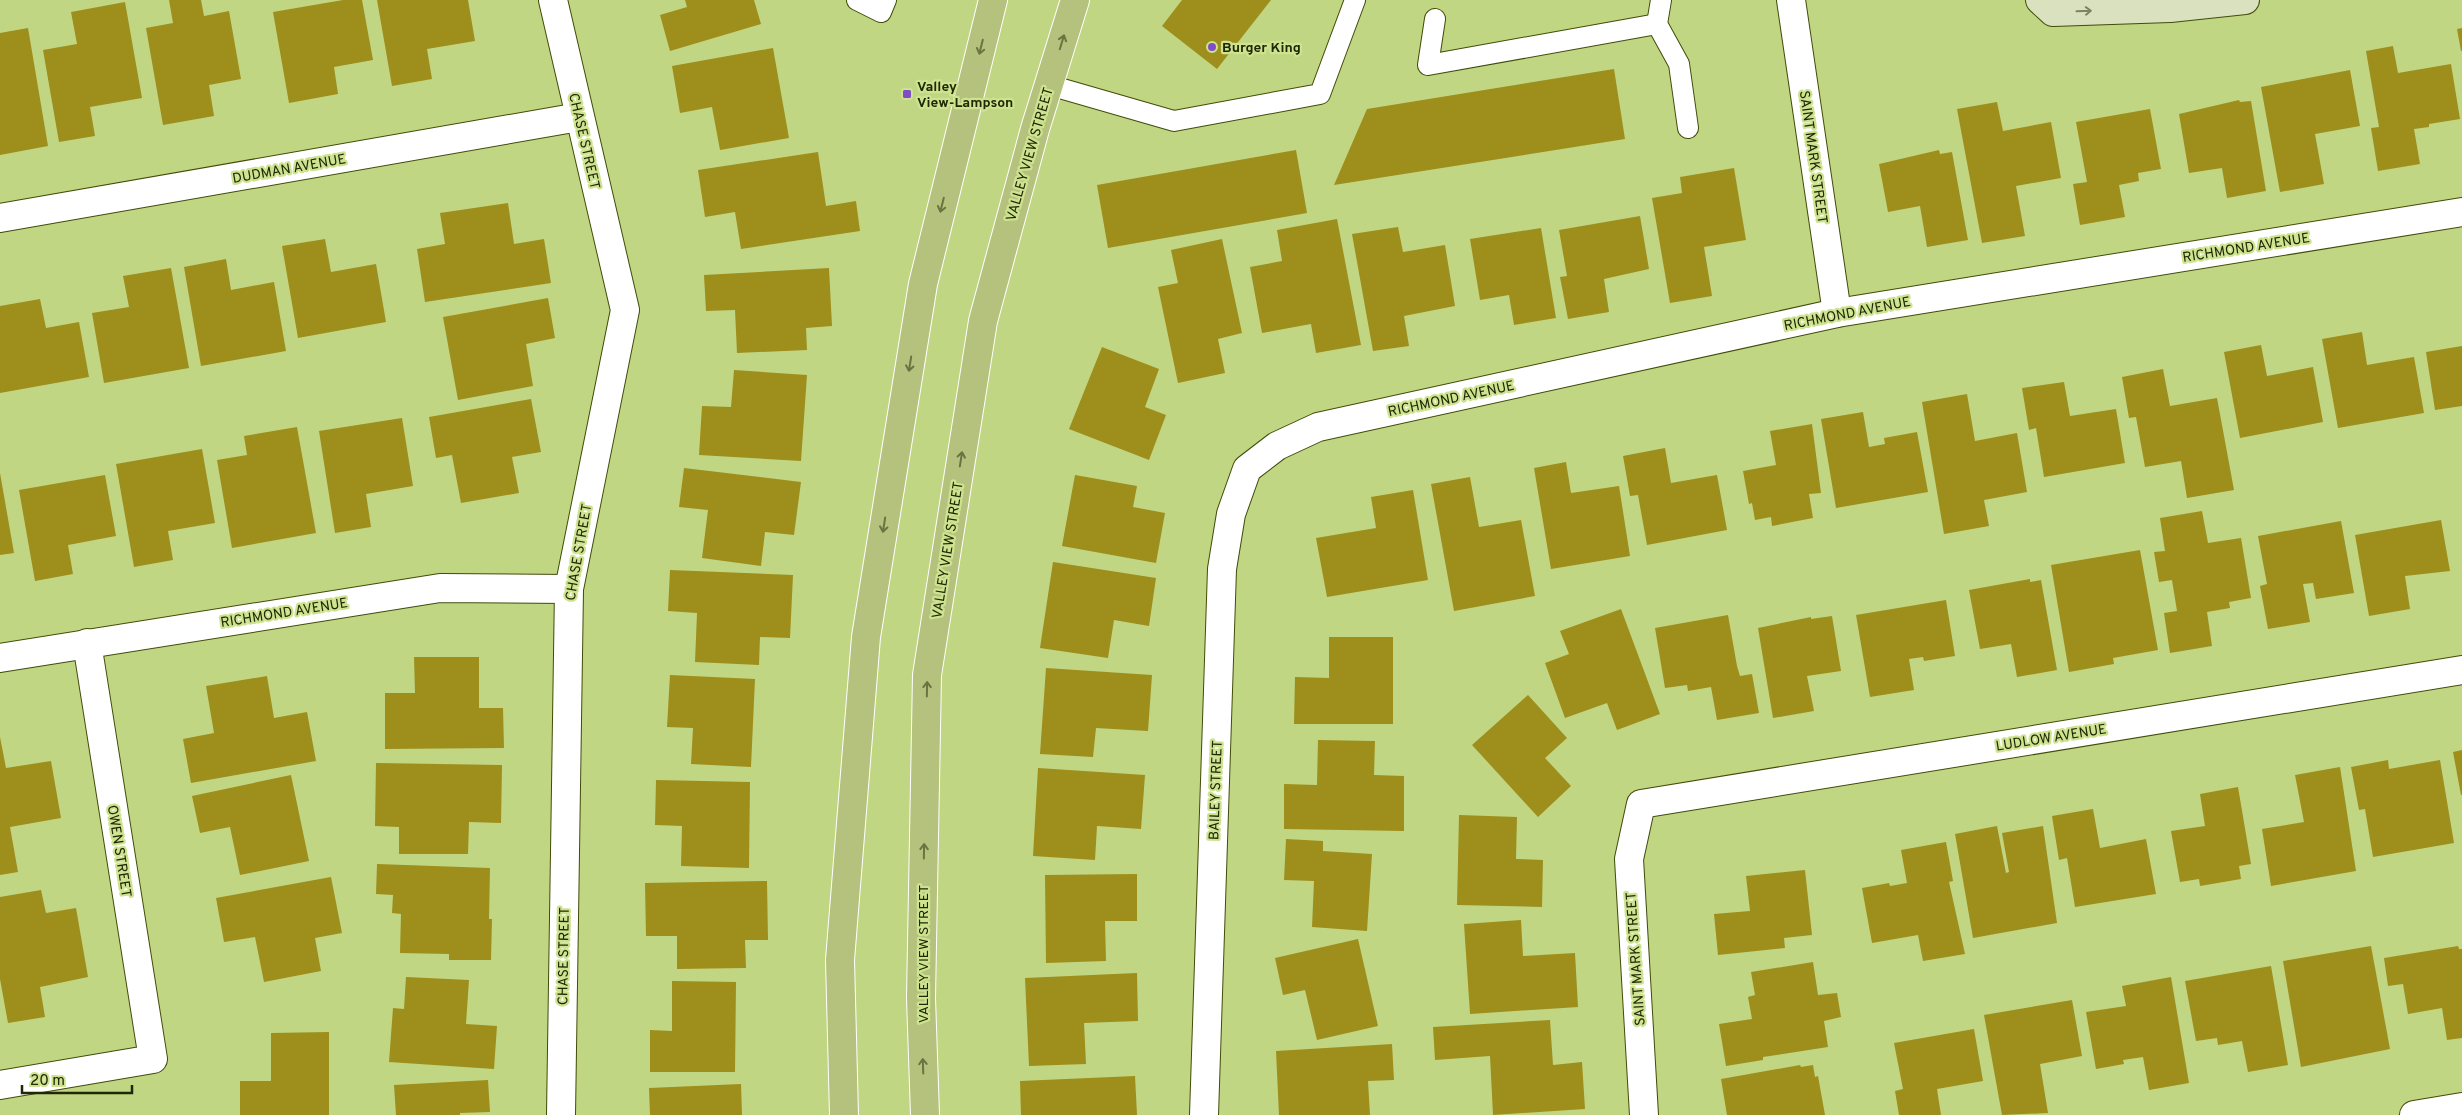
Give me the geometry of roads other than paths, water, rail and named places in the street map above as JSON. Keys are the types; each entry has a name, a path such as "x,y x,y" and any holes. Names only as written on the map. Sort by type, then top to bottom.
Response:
{"main road":[{"path":"844,1115 840,960 866,637 923,284 993,0"},
{"name":"VALLEY VIEW STREET","path":"925,1115 921,998 927,675 983,321 1034,129 1075,0"},
{"path":"2040,0 2053,12 2170,8 2245,0"}],"street":[{"name":"CHASE STREET","path":"552,0 625,310 569,589 561,1115"},
{"name":"SAINT MARK STREET","path":"1791,0 1837,313"},
{"name":"DUDMAN AVENUE","path":"0,218 579,118"},
{"name":"RICHMOND AVENUE","path":"1247,469 1277,446 1318,427 1837,313 2462,212"},
{"name":"BAILEY STREET","path":"1204,1115 1222,569 1231,514 1247,469"},
{"name":"RICHMOND AVENUE","path":"0,658 440,588 569,589"},
{"name":"OWEN STREET","path":"0,1085 153,1058 87,643"},
{"name":"LUDLOW AVENUE","path":"1641,804 2462,670"},
{"name":"SAINT MARK STREET","path":"1641,804 1629,859 1644,1115"},
{"path":"2414,1115 2462,1106"}],"lane":[{"path":"857,0 881,12 886,0"},
{"path":"1048,85 1174,120 1320,94 1355,0"},
{"path":"1661,0 1657,24 1679,64 1688,128"},
{"path":"1435,19 1428,65 1657,24"}],"place":[{"name":"Burger King","path":"1212,47"},
{"name":"Valley View-Lampson","path":"907,94"}]}
